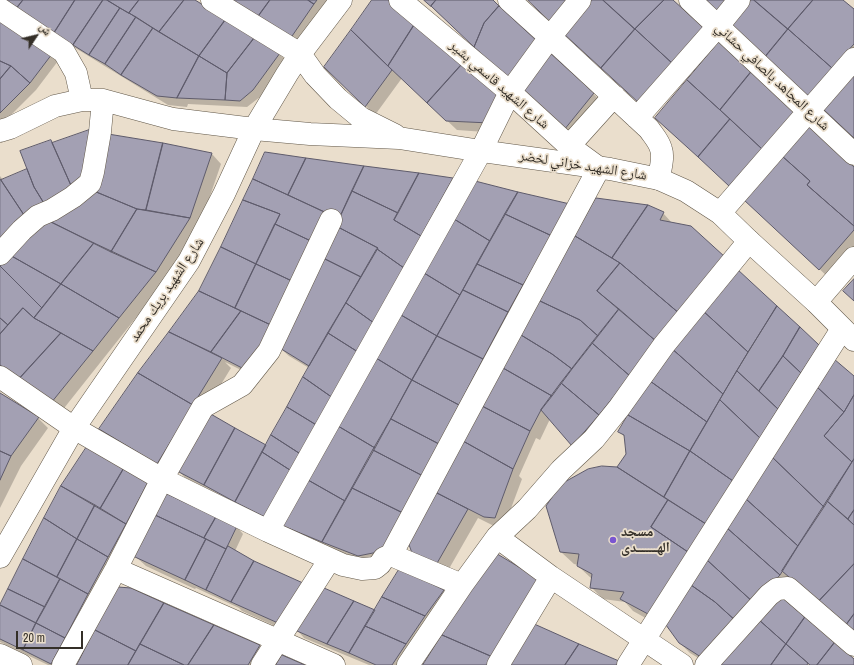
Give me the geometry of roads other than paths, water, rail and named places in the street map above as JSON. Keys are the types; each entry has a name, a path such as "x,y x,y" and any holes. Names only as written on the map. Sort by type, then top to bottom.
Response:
{"street":[{"path":"212,0 300,54 315,75 338,99 361,118 399,138"},
{"name":"شارع الشهيد بريك محمد","path":"0,556 74,428 189,261 224,194 254,129 287,74 300,54 341,0"},
{"name":"شارع الشهيد قاسمي بشير","path":"400,0 510,92 569,146 599,168"},
{"path":"509,0 649,129 656,138 661,149 662,163 659,178"},
{"path":"268,532 481,151 510,92 550,37 580,0"},
{"name":"شارع المجاهد بالصافي حشاني","path":"690,0 854,154"},
{"path":"637,118 740,0"},
{"path":"0,9 64,52 92,100 100,132 90,183 68,200 52,210 38,216 22,230 0,254"},
{"path":"720,213 854,59"},
{"path":"569,146 614,96"},
{"path":"0,131 10,128 55,106 92,100"},
{"name":"شارع الشهيد خزاني لخضر","path":"92,100 173,119 310,134 399,138 610,169 659,178 686,191 720,213 749,242 816,302 848,334"},
{"path":"0,377 74,428 162,479 268,532 330,559 362,569 375,568 384,558 392,555 599,168"},
{"path":"63,665 116,569 162,479 204,407 242,385 269,351 331,220"},
{"path":"408,665 462,585 497,538 527,509 561,470 594,439 619,408 664,345 749,242"},
{"path":"816,302 854,258"},
{"path":"628,665 848,334"},
{"path":"497,538 682,665"},
{"path":"392,555 462,585"},
{"path":"262,665 330,559"},
{"path":"116,569 334,665"},
{"path":"498,665 552,577"},
{"path":"706,665 769,595 777,589 788,588 854,645"},
{"path":"0,655 21,665"}],"place":[{"name":"مسجد الهـــــــدى","path":"613,540"}]}
